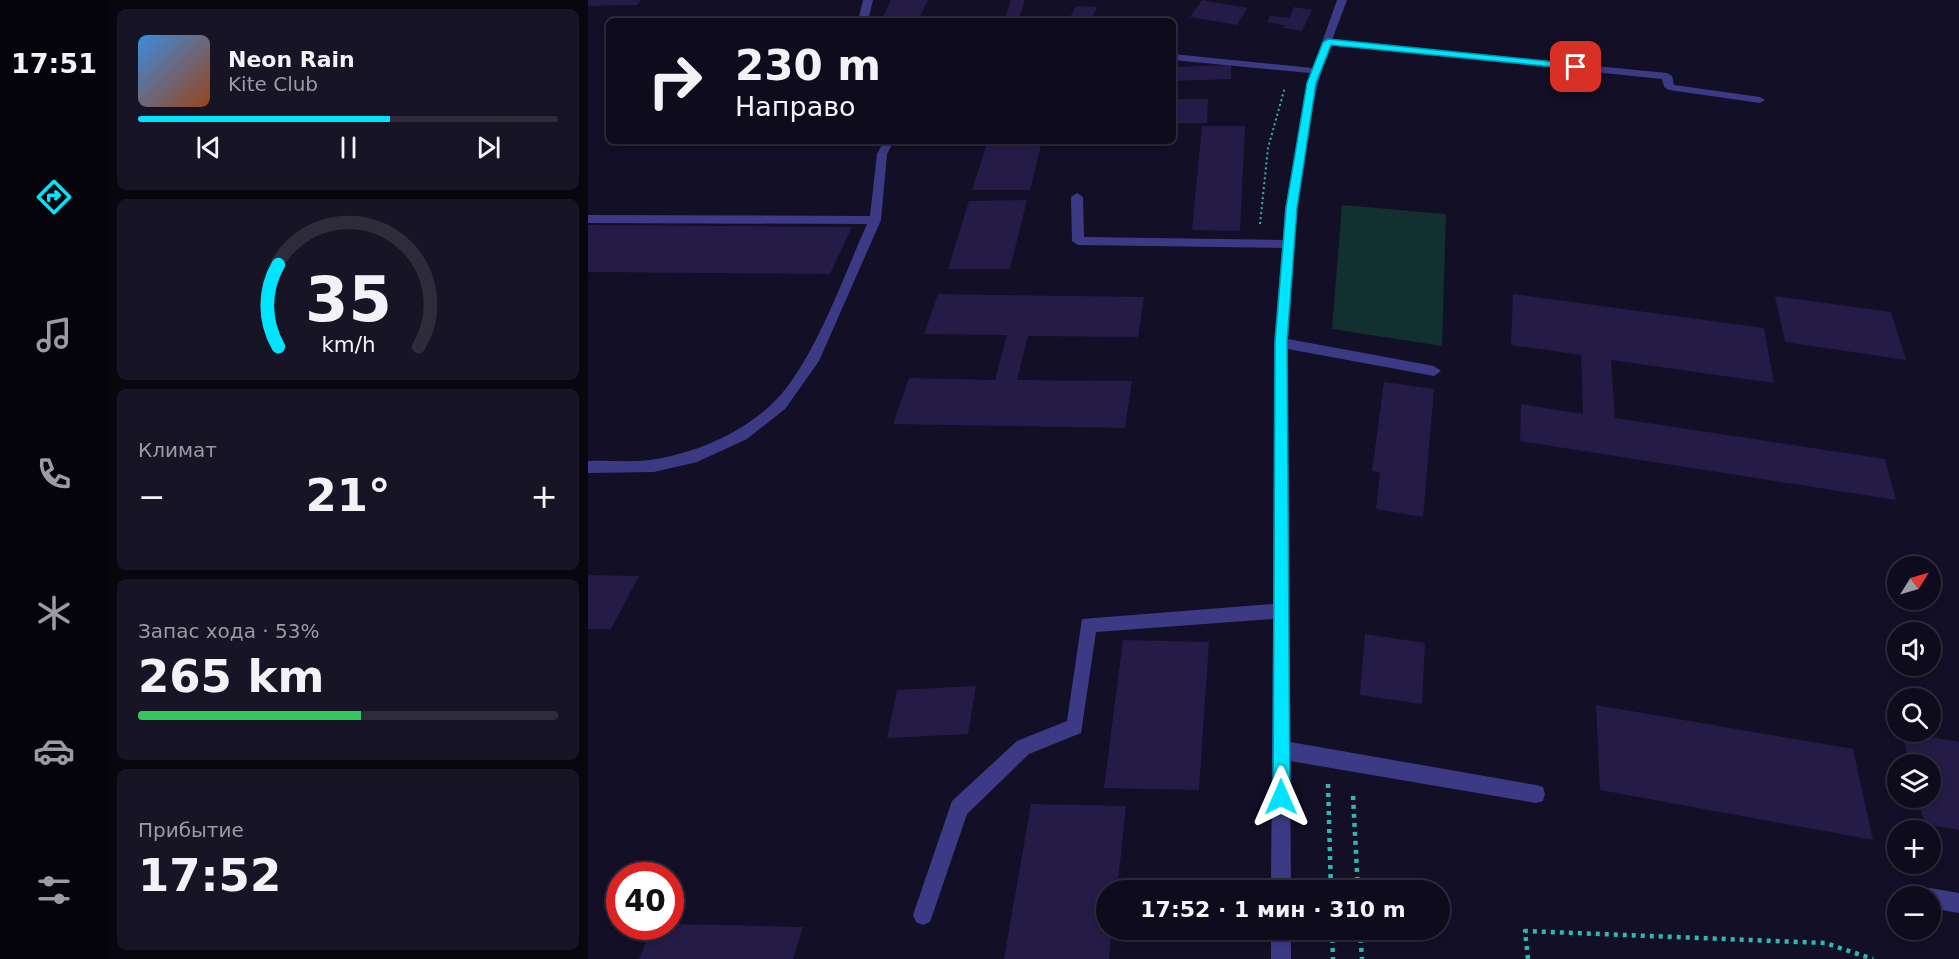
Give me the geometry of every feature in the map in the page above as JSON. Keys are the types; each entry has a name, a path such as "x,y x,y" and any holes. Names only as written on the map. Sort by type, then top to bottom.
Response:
{"street":[{"path":"864,18 868,0"},
{"path":"1281,880 1281,342 1293,196 1312,83 1342,0"},
{"path":"1328,42 1667,76 1669,87 1760,100"},
{"path":"1176,57 1316,71"},
{"path":"588,467 654,466 697,456 742,435 780,405 812,361 875,220 882,154 887,144"},
{"path":"1077,196 1078,241 1289,244"},
{"path":"588,219 875,220"},
{"path":"1281,342 1434,371"},
{"path":"923,915 959,808 1023,747 1075,727 1088,625 1281,611"},
{"path":"1281,750 1536,794"},
{"path":"1941,900 1959,903"},
{"path":"1281,940 1281,959"}],"path":[{"path":"1258,244 1268,148 1293,68"},
{"path":"1328,758 1331,880"},
{"path":"1353,796 1357,880"},
{"path":"1528,959 1525,931 1825,943 1873,959"},
{"path":"1332,940 1333,959"},
{"path":"1361,940 1362,959"}],"green space":[{"path":"1342,205 1446,214 1442,346 1332,329"}],"building":[{"path":"588,0 641,0 637,5 588,6"},
{"path":"891,0 928,0 919,18 882,18"},
{"path":"1011,0 1025,0 1019,18 1005,18"},
{"path":"1202,0 1247,8 1237,25 1190,17"},
{"path":"1076,6 1097,7 1092,18 1070,18"},
{"path":"1294,7 1312,10 1302,31 1283,28 1284,25 1267,22 1270,16 1289,18"},
{"path":"1231,65 1231,79 1176,81 1176,67"},
{"path":"1176,99 1208,99 1207,123 1176,123"},
{"path":"1202,126 1245,126 1240,231 1192,230"},
{"path":"987,144 1041,144 1030,190 972,190"},
{"path":"1027,200 1010,269 948,269 969,201"},
{"path":"588,225 852,227 830,274 588,272"},
{"path":"938,294 1144,297 1138,337 1028,336 1017,380 1132,381 1125,428 893,424 909,378 995,380 1007,335 924,334"},
{"path":"1513,294 1764,328 1774,383 1611,360 1615,418 1885,459 1896,500 1520,441 1521,404 1583,414 1581,355 1511,345"},
{"path":"1775,296 1891,312 1906,360 1785,342"},
{"path":"1384,382 1434,389 1423,517 1376,509 1380,472 1372,471"},
{"path":"588,575 639,576 611,629 588,629"},
{"path":"1365,634 1425,643 1422,704 1360,695"},
{"path":"1123,640 1209,642 1199,790 1104,788"},
{"path":"976,686 968,734 887,738 897,690"},
{"path":"1596,705 1853,749 1873,840 1600,790"},
{"path":"1941,739 1959,742 1959,830 1941,827 1941,820 1924,820 1921,808 1941,808 1941,754 1907,754 1904,742 1941,742"},
{"path":"1031,804 1126,806 1118,880 1096,880 1096,940 1111,940 1109,959 1004,959"},
{"path":"684,924 803,927 793,959 639,959 647,940 684,940"}],"route":[{"path":"1281,797 1281,342 1291,208 1312,83 1328,42 1576,67"}]}
